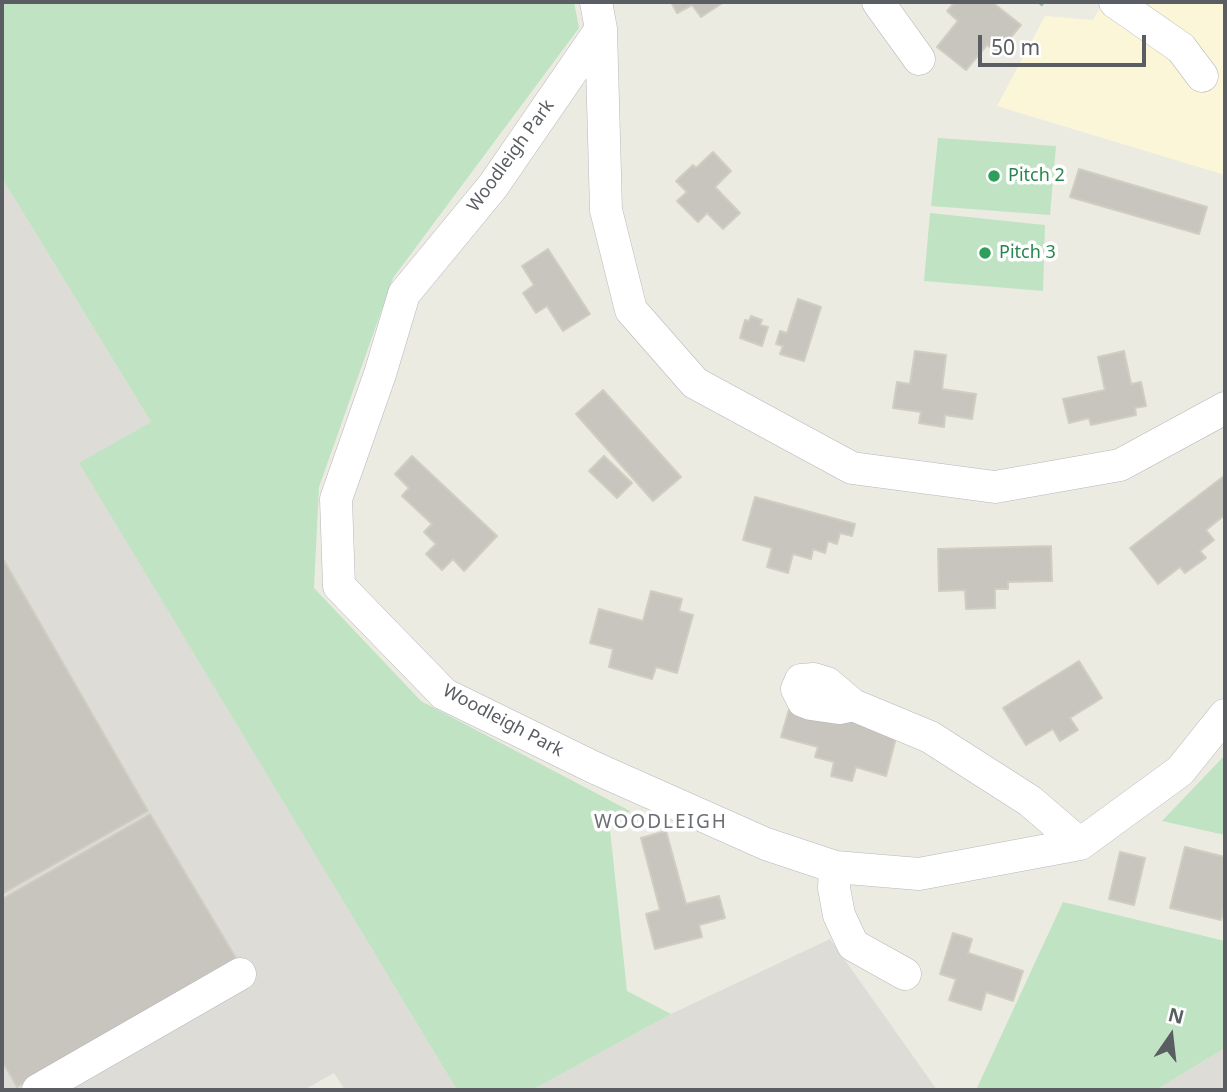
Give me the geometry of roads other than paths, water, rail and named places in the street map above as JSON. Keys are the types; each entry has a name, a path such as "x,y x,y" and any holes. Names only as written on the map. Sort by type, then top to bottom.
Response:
{"street":[{"path":"878,2 919,59"},
{"path":"1115,2 1181,48 1202,76"},
{"name":"Woodleigh Park","path":"599,15 606,210 631,310 695,383 852,468 995,487 1120,465 1225,408"},
{"name":"Woodleigh Park","path":"599,15 493,186 404,295 380,374 336,499 339,586 444,694 620,779 766,844 835,867 919,874 1080,844 1180,771 1225,715"},
{"path":"853,705 930,737 1030,801 1080,844"},
{"path":"835,867 834,888 839,915 853,945 905,974"},
{"path":"38,1090 240,974"}],"place":[{"name":"Pitch 2","path":"994,176"},
{"name":"Pitch 3","path":"985,253"}],"district":[{"name":"WOODLEIGH","path":"661,823"}]}
